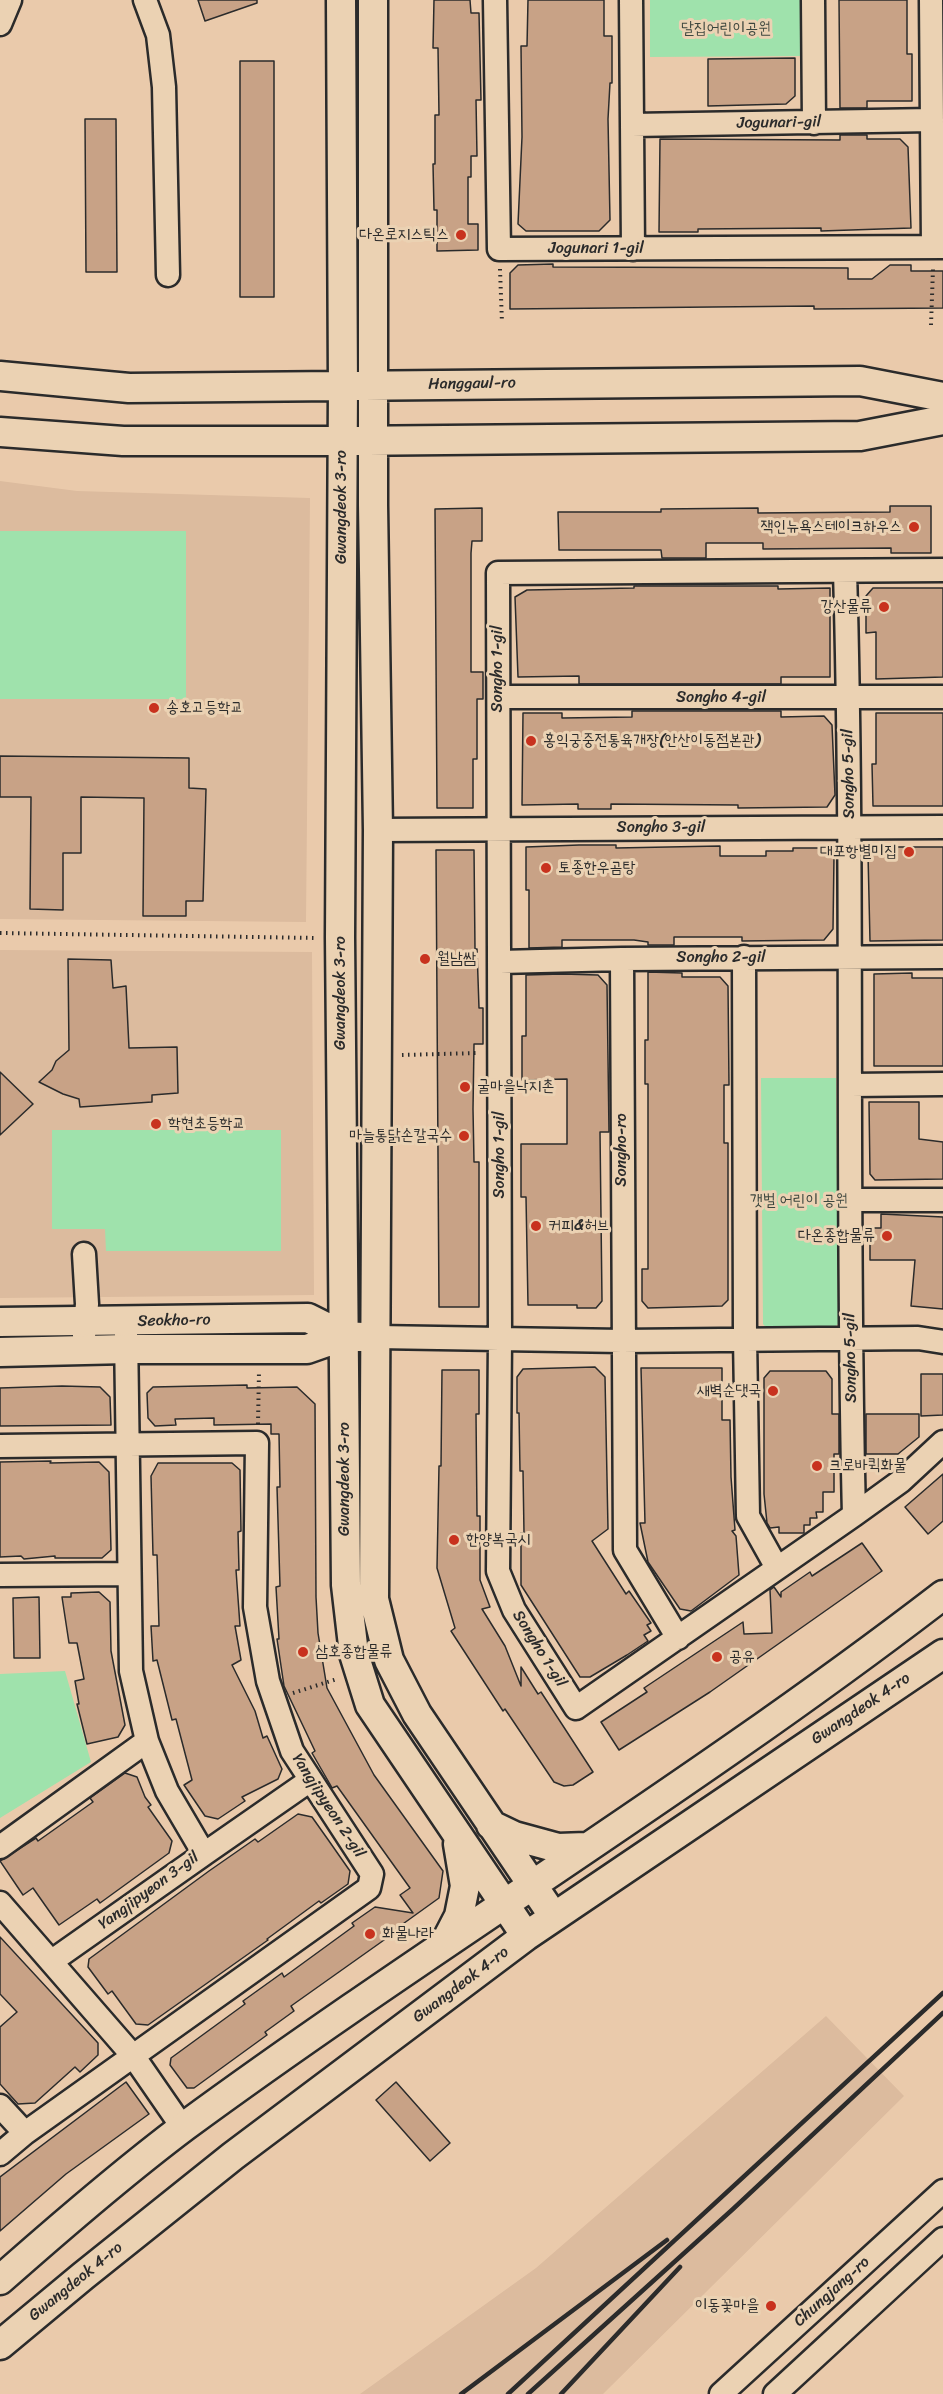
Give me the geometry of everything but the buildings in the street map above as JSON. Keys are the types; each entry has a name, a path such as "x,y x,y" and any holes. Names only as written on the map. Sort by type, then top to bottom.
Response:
{"main road":[{"name":"Gwangdeok 3-ro","path":"341,0 343,387 340,937 346,1585 354,1654 370,1705 526,1936"},
{"name":"Gwangdeok 3-ro","path":"373,0 373,440 378,830 374,1599 389,1660 417,1714 554,1917"},
{"name":"Hanggaul-ro","path":"0,376 129,388 860,381 943,397"},
{"path":"0,432 123,441 860,436 943,420"},
{"name":"Seokho-ro","path":"0,1352 84,1350 127,1336 308,1318 344,1336"},
{"name":"Seokho-ro","path":"0,1322 85,1322 127,1336 258,1350 307,1349 344,1336 377,1337"},
{"path":"0,2280 66,2222 183,2127 863,1656 943,1594"},
{"name":"Gwangdeok 4-ro","path":"0,2345 233,2156 526,1936 943,1654"},
{"path":"491,1825 514,1836 558,1848 586,1847"},
{"path":"444,1946 459,1916 465,1886 456,1833"}],"street":[{"path":"0,24 10,0"},
{"path":"145,0 158,35 164,87 168,276"},
{"path":"495,0 499,249"},
{"path":"631,0 633,249"},
{"path":"813,0 814,123"},
{"path":"931,0 932,120 938,247"},
{"name":"Jogunari-gil","path":"632,125 932,120"},
{"name":"Jogunari 1-gil","path":"499,249 938,247"},
{"name":"Songho 1-gil","path":"943,570 498,573 500,962 498,1571 514,1610 576,1708 901,1481 943,1442"},
{"name":"Songho 5-gil","path":"844,571 850,827 850,1338 854,1515"},
{"name":"Songho 4-gil","path":"499,697 943,697"},
{"name":"Songho 3-gil","path":"378,830 943,827"},
{"path":"744,957 748,1516 777,1568"},
{"name":"Songho 2-gil","path":"500,962 622,958 943,957"},
{"name":"Songho-ro","path":"622,958 622,1341 625,1550 678,1638"},
{"path":"851,1084 943,1084"},
{"path":"850,1200 943,1200"},
{"path":"84,1254 84,1350"},
{"name":"Yangjipyeon 3-gil","path":"51,1961 204,1854 167,1791 147,1741 131,1671 127,1336"},
{"path":"377,1337 622,1341 918,1338 943,1342"},
{"path":"0,1446 257,1443"},
{"name":"Yangjipyeon 2-gil","path":"0,2154 25,2133 369,1888 372,1874 309,1781 292,1751 268,1681 255,1607 257,1443"},
{"path":"0,1575 129,1574"},
{"path":"0,1847 147,1741"},
{"path":"204,1854 309,1781"},
{"path":"0,1903 134,2057 183,2127"},
{"path":"0,2106 25,2133"},
{"name":"Chungjang-ro","path":"721,2394 943,2190"},
{"path":"775,2394 943,2239"}],"path":[{"path":"931,325 938,247"},
{"path":"499,249 502,322"},
{"path":"0,933 320,938"},
{"path":"401,1054 500,1053"},
{"path":"257,1443 258,1350"},
{"path":"274,1699 341,1678"}],"shaded area":[{"name":"송호고등학교","path":"0,481 77,491 310,498 306,922 0,919"},
{"name":"학현초등학교","path":"0,950 312,952 314,1295 0,1298"},
{"path":"826,2016 904,2096 603,2394 360,2394 536,2268"}],"green space":[{"name":"달집어린이공원","path":"650,0 803,0 803,56 650,57"},
{"path":"0,531 186,531 186,699 0,699"},
{"name":"갯벌 어린이 공원","path":"761,1078 836,1078 838,1324 830,1331 770,1332 763,1324"},
{"path":"52,1130 281,1130 281,1251 106,1251 105,1229 52,1229"},
{"path":"65,1671 91,1762 0,1818 0,1674"}],"railway":[{"path":"508,2394 943,1993"},
{"path":"528,2394 733,2209 943,2013"},
{"path":"461,2394 667,2240"},
{"path":"561,2394 680,2267"}],"place":[{"name":"다온로지스틱스","path":"461,235"},
{"name":"잭인뉴욕스테이크하우스","path":"914,527"},
{"name":"강산물류","path":"884,607"},
{"name":"송호고등학교","path":"154,708"},
{"name":"홍익궁중전통육개장(안산이동점본관)","path":"531,741"},
{"name":"대포항별미집","path":"909,852"},
{"name":"토종한우곰탕","path":"546,868"},
{"name":"월남쌈","path":"425,959"},
{"name":"굴마을낙지촌","path":"465,1087"},
{"name":"학현초등학교","path":"156,1124"},
{"name":"마늘통닭손칼국수","path":"464,1136"},
{"name":"커피&허브","path":"536,1226"},
{"name":"다온종합물류","path":"887,1236"},
{"name":"새벽순댓국","path":"773,1391"},
{"name":"크로바퀵화물","path":"817,1466"},
{"name":"한양복국시","path":"454,1540"},
{"name":"삼호종합물류","path":"303,1652"},
{"name":"공유","path":"717,1657"},
{"name":"화물나라","path":"370,1934"},
{"name":"이동꽃마을","path":"771,2306"}]}
